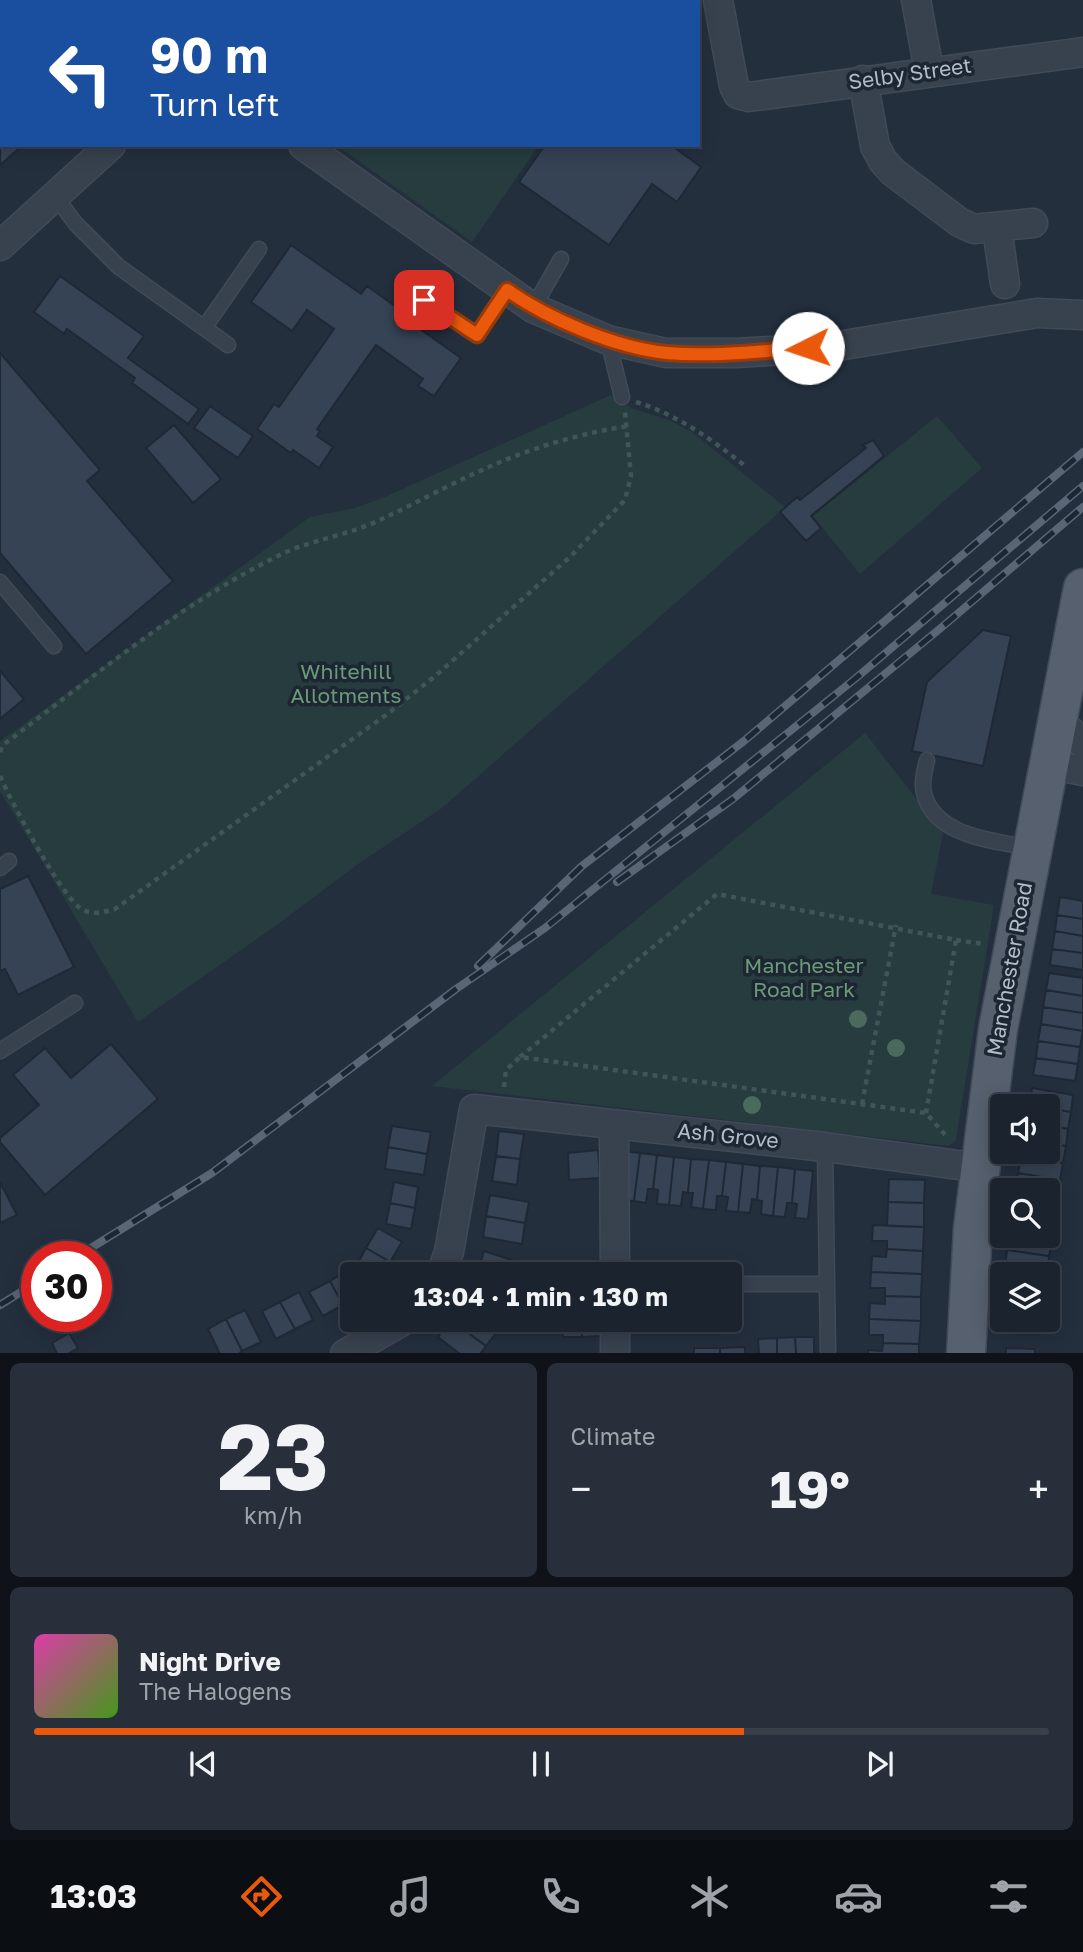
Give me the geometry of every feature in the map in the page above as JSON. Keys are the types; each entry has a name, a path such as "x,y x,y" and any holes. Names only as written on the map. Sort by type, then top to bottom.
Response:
{"main road":[{"name":"Manchester Road","path":"966,1353 974,1228 970,1167 1032,848 1067,752 1083,588"}],"street":[{"name":"Selby Street","path":"718,0 734,86 738,94 749,97 1083,52"},
{"path":"916,0 929,71"},
{"path":"863,80 875,146 887,167 966,226 981,230 1032,223"},
{"path":"0,246 109,147"},
{"path":"306,147 533,308 608,340 666,353 737,353 832,347 1037,313 1083,315"},
{"path":"997,228 1005,284"},
{"path":"445,1262 487,1110"},
{"name":"Ash Grove","path":"487,1110 825,1147 970,1167"},
{"path":"614,1124 615,1262"},
{"path":"345,1353 383,1332"},
{"path":"615,1332 615,1353"}],"lane":[{"path":"55,197 76,225 119,267 228,345"},
{"path":"204,328 259,249"},
{"path":"533,308 561,259"},
{"path":"424,300 477,335 507,290"},
{"path":"608,340 622,397"},
{"path":"0,582 54,646"},
{"path":"927,760 923,790 937,817 965,833 1032,848"},
{"path":"0,1051 75,1003"},
{"path":"825,1147 828,1350"},
{"path":"742,1284 827,1284"}],"path":[{"path":"622,397 655,408 703,433 744,465"},
{"path":"0,752 3,745 198,601 282,554 364,528 491,466 540,447 628,426 631,476 625,500 570,557 405,700 115,909 90,913 71,902 0,776"},
{"path":"487,1110 506,1070 717,894 988,944"},
{"path":"862,1104 896,927"},
{"path":"926,1113 956,940"},
{"path":"520,1057 926,1113 970,1167"}],"green space":[{"path":"339,147 538,147 472,242"},
{"name":"Whitehill Allotments","path":"611,395 631,408 669,420 692,432 785,507 442,808 358,864 138,1022 0,791 0,741 310,517 355,508 387,496"},
{"path":"937,416 982,468 860,574 813,516"},
{"name":"Manchester Road Park","path":"865,733 943,833 931,894 994,905 956,1140 949,1146 432,1086"}],"building":[{"path":"0,147 21,147 0,165"},
{"path":"544,147 674,147 701,167 677,202 652,184 609,245 519,182"},
{"path":"291,245 361,294 367,286 402,311 399,314 461,358 434,396 418,386 423,379 376,345 317,429 320,431 317,436 333,447 319,468 293,450 291,453 257,429 274,404 279,407 334,329 307,310 292,331 251,302"},
{"path":"60,276 144,336 128,358 199,409 188,424 132,383 135,378 67,329 64,334 34,312"},
{"path":"0,353 100,470 87,481 173,581 86,654 0,553"},
{"path":"210,406 253,436 238,458 194,428"},
{"path":"174,425 221,479 193,503 146,448"},
{"path":"873,440 884,456 811,516 821,528 806,541 780,512 797,497 800,500 866,448 863,445"},
{"path":"983,630 1011,636 983,766 912,751 927,682"},
{"path":"0,671 24,699 0,719"},
{"path":"28,876 74,967 18,995 5,969 0,971 0,889"},
{"path":"1060,897 1083,901 1083,919 1057,915"},
{"path":"1057,915 1083,919 1083,936 1055,931"},
{"path":"1055,931 1083,936 1083,953 1052,949"},
{"path":"1052,949 1083,953 1083,970 1050,965"},
{"path":"1049,973 1083,978 1083,996 1046,990"},
{"path":"1046,990 1083,996 1083,1013 1043,1007"},
{"path":"1043,1007 1083,1013 1083,1031 1041,1024"},
{"path":"1041,1024 1083,1031 1080,1047 1038,1041"},
{"path":"1038,1041 1080,1047 1078,1064 1036,1058"},
{"path":"111,1044 158,1099 45,1195 0,1142 0,1138 39,1105 13,1075 45,1048 71,1078"},
{"path":"1036,1058 1078,1064 1075,1081 1033,1075"},
{"path":"1032,1088 1073,1095 1071,1112 1060,1110 1060,1094 1031,1094"},
{"path":"1060,1110 1071,1112 1068,1129 1060,1127"},
{"path":"392,1126 431,1132 427,1154 388,1147"},
{"path":"1060,1127 1068,1129 1066,1146 1060,1145"},
{"path":"499,1131 524,1134 520,1159 496,1156"},
{"path":"1060,1145 1066,1146 1063,1163 1060,1162"},
{"path":"388,1147 427,1154 424,1175 385,1169"},
{"path":"598,1150 600,1178 569,1180 568,1153"},
{"path":"622,1151 640,1153 634,1201 622,1200"},
{"path":"640,1153 657,1155 653,1189 648,1189 646,1203 634,1201"},
{"path":"657,1155 674,1157 669,1205 657,1204 658,1190 653,1189"},
{"path":"496,1156 520,1159 517,1185 492,1181"},
{"path":"674,1157 691,1159 688,1193 683,1192 681,1206 669,1205"},
{"path":"691,1159 709,1160 703,1209 691,1207 693,1193 688,1193"},
{"path":"709,1160 726,1162 722,1196 717,1196 716,1210 703,1209"},
{"path":"726,1162 743,1164 738,1212 726,1211 728,1197 722,1196"},
{"path":"1063,1163 1060,1180 1018,1173 1020,1164"},
{"path":"743,1164 760,1166 757,1200 752,1199 750,1213 738,1212"},
{"path":"760,1166 778,1167 773,1216 761,1214 762,1201 757,1200"},
{"path":"778,1167 795,1169 792,1203 787,1203 785,1217 773,1216"},
{"path":"795,1169 813,1171 808,1219 795,1218 797,1204 792,1203"},
{"path":"1018,1173 1048,1178 1017,1178"},
{"path":"889,1179 925,1180 924,1203 888,1202"},
{"path":"0,1182 17,1215 0,1223"},
{"path":"394,1182 418,1187 415,1208 390,1203"},
{"path":"490,1195 529,1202 525,1223 486,1216"},
{"path":"888,1202 924,1203 924,1227 887,1226"},
{"path":"390,1203 415,1208 411,1229 386,1224"},
{"path":"486,1216 525,1223 522,1244 483,1237"},
{"path":"873,1225 924,1227 923,1251 887,1249 887,1241 872,1241"},
{"path":"378,1228 402,1242 390,1262 366,1248"},
{"path":"366,1248 390,1262 358,1262"},
{"path":"1007,1248 1050,1248 1049,1256"},
{"path":"887,1249 923,1251 922,1274 871,1272 872,1256 886,1257"},
{"path":"1007,1250 1049,1256 1048,1262 1006,1262"},
{"path":"484,1251 515,1261 515,1262 481,1262"},
{"path":"871,1272 922,1274 921,1297 885,1296 885,1288 870,1288"},
{"path":"340,1275 340,1299 330,1281"},
{"path":"330,1281 340,1299 340,1307 323,1316 309,1292"},
{"path":"299,1292 313,1320 295,1329 280,1302"},
{"path":"885,1296 921,1297 921,1321 869,1319 870,1303 885,1304"},
{"path":"280,1302 295,1329 276,1339 262,1311"},
{"path":"245,1310 261,1342 242,1351 226,1319"},
{"path":"226,1319 242,1351 220,1353 208,1329"},
{"path":"869,1319 921,1321 919,1344 883,1343 883,1335 869,1335"},
{"path":"442,1332 467,1332 486,1346 481,1353 459,1353 438,1337"},
{"path":"467,1332 497,1332 486,1346"},
{"path":"563,1332 582,1332 582,1337 563,1337"},
{"path":"582,1332 601,1332 601,1336 582,1337"},
{"path":"69,1333 78,1348 70,1353 57,1353 52,1343"},
{"path":"795,1337 814,1337 814,1353 796,1353"},
{"path":"795,1337 796,1353 777,1353 777,1338"},
{"path":"777,1338 777,1353 759,1353 758,1339"},
{"path":"883,1343 919,1344 919,1353 868,1353 868,1350 882,1351"},
{"path":"745,1347 745,1353 720,1353 720,1348"},
{"path":"694,1348 720,1348 720,1353 694,1353"},
{"path":"1006,1348 1035,1349 1035,1353 1006,1353"}],"railway":[{"path":"478,966 582,866 744,741 1083,452"},
{"path":"102,1241 212,1173 456,989 545,928 856,678 1083,486"},
{"path":"617,882 733,799 1083,507"},
{"path":"0,1305 21,1292"}],"route":[{"path":"424,300 477,335 507,290 533,308 608,340 666,353 737,353 808,348"}]}
